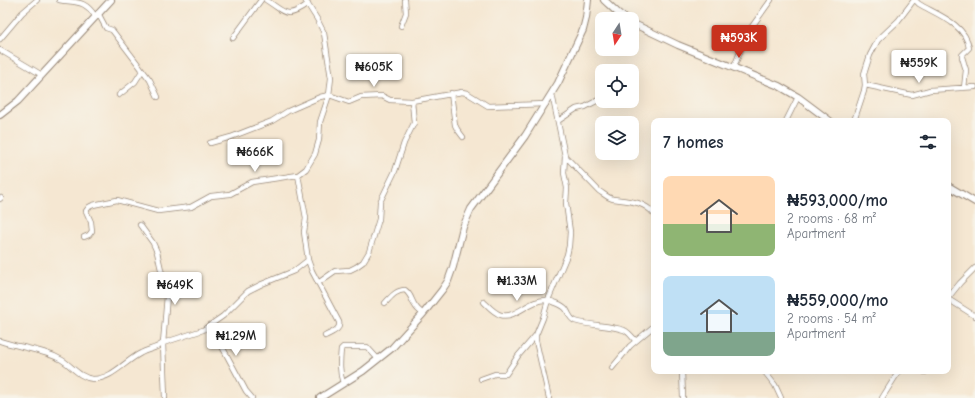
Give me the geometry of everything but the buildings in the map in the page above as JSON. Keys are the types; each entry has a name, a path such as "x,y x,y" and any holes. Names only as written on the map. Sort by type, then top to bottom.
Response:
{"main road":[{"path":"0,115 18,101 111,0"},
{"path":"320,398 392,348 423,314 448,280 453,267 463,227 471,209 525,136 552,94 583,30 588,0"},
{"path":"604,0 617,12"},
{"path":"639,26 678,45 779,86 798,97 826,118"},
{"path":"951,188 975,202"}],"street":[{"path":"0,39 22,13 37,0"},
{"path":"59,0 82,3 96,15 106,28 112,30 150,80 158,97"},
{"path":"233,38 261,0"},
{"path":"84,237 89,235 92,231 86,210 89,207 100,203 117,200 158,211 178,210 191,207 211,196 230,194 252,182 298,175 306,169 315,154 319,140 320,122 329,95 331,78 324,33 306,2 299,11 288,14 266,0"},
{"path":"401,26 405,19 405,0"},
{"path":"734,67 748,32 772,0"},
{"path":"855,118 865,85 864,74 866,66 878,40 898,21 914,0 924,7 950,20 966,38 970,48 962,55 966,70 964,88"},
{"path":"0,50 42,75"},
{"path":"119,95 135,82 142,71"},
{"path":"865,85 909,95 930,90 975,87"},
{"path":"210,143 262,125 304,103 329,95 349,102 361,97 375,96 382,96 390,100 412,102 462,92 467,93 488,106 546,104"},
{"path":"451,93 455,125 463,137"},
{"path":"481,378 495,374 506,374 536,334 544,318 548,300 567,255 570,232 566,203 567,188 564,174 565,156 552,94"},
{"path":"788,118 798,97"},
{"path":"318,283 335,270 350,270 356,268 363,262 369,252 379,220 380,202 393,176 404,143 414,123 412,102"},
{"path":"558,121 576,109 585,107 595,102"},
{"path":"565,156 606,196 613,199 639,203 651,212"},
{"path":"298,175 306,218 304,232 308,260 312,271 340,325 338,329 325,336"},
{"path":"140,225 153,243 157,252 167,296 163,344 164,398"},
{"path":"0,341 41,352 62,360 78,373 86,377 92,379 101,378 114,372 141,353 203,330 223,316 248,291 294,270 308,260"},
{"path":"951,295 957,286 975,268"},
{"path":"386,303 396,293 401,290 405,290 412,296 412,302 423,314"},
{"path":"484,302 494,311 502,315 510,315 537,301 548,300 563,306 572,319 624,330 635,340"},
{"path":"951,301 975,316"},
{"path":"209,326 218,339 246,391 252,398"},
{"path":"612,368 635,340 651,328"},
{"path":"536,334 536,341 549,398"},
{"path":"343,383 340,376 341,349 343,347 367,347 378,359"},
{"path":"682,374 684,398"},
{"path":"766,374 775,385 781,398"},
{"path":"882,398 897,374"}]}
